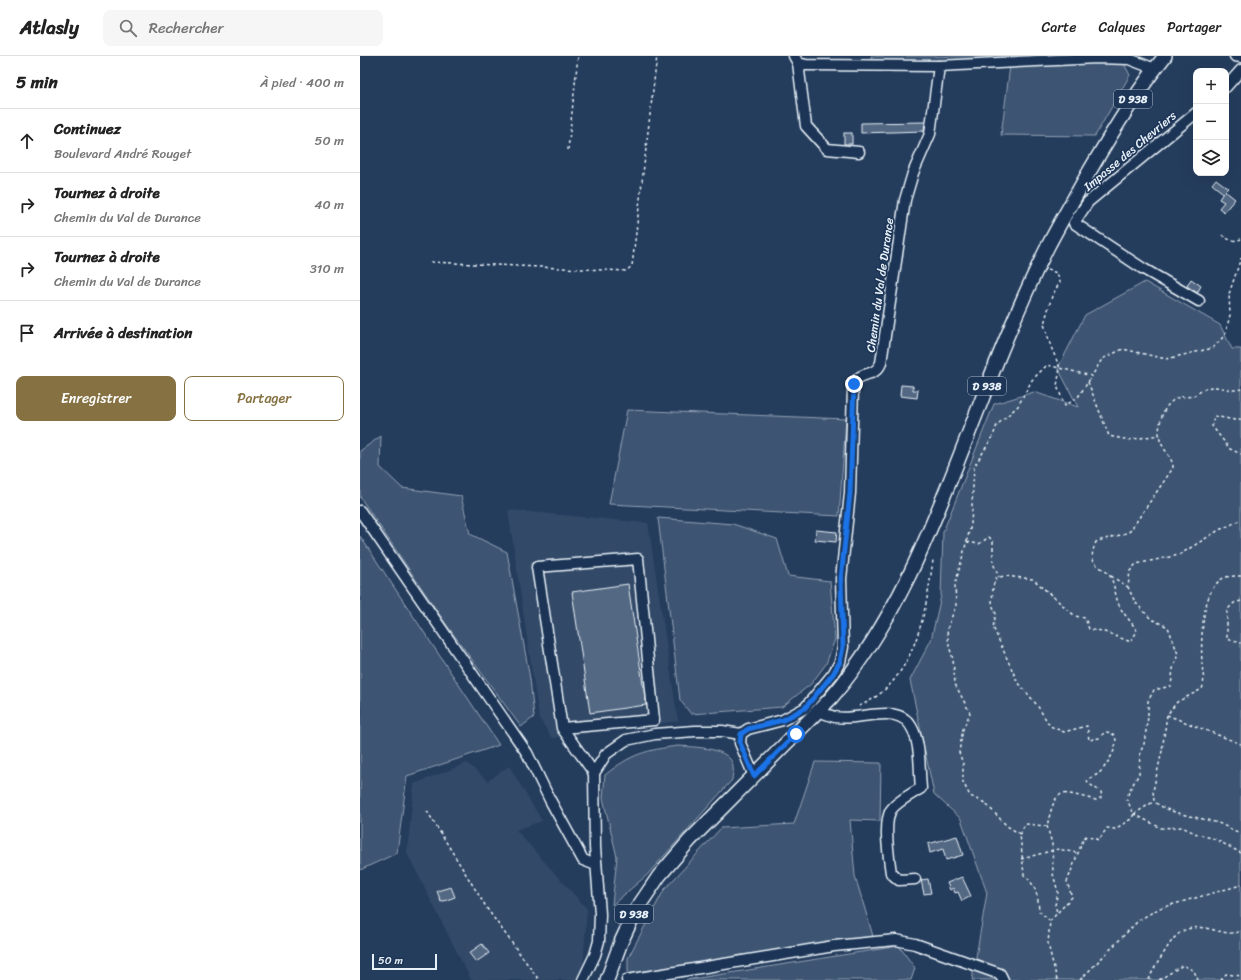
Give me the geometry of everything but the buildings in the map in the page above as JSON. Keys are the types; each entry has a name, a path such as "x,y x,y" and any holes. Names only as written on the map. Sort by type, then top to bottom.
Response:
{"main road":[{"name":"D 938","path":"607,980 628,926 646,893 690,840 818,711 849,677 871,646 898,600 921,552 1015,317 1038,267 1069,208 1113,131 1155,68 1165,56"}],"street":[{"path":"1235,56 1241,58"},
{"path":"796,59 806,65 939,66 1081,57 1130,57 1155,68"},
{"path":"796,59 806,126 827,149 859,152"},
{"name":"Chemin du Val de Durance","path":"741,734 748,729 783,720 805,708 833,674 840,662 843,647 841,579 850,493 853,388 856,379 861,375 874,372 878,369 881,363 905,200 913,173 930,134 939,66"},
{"path":"1229,84 1241,70"},
{"name":"Impasse des Chevriers","path":"1193,115 1088,202 1074,224 1142,268 1199,301"},
{"path":"360,511 527,752 550,800 583,860 596,865"},
{"path":"562,728 654,720 638,559 537,567 562,728 594,773"},
{"path":"818,711 835,718 894,714 908,721 917,743 921,788 904,798 891,810 887,834 891,873 899,880 915,879"},
{"path":"583,980 595,955 599,941 600,914 596,865 594,773 606,754 626,740 655,734 695,731 722,731 741,734 740,743 754,776"},
{"path":"627,980 834,946 896,940 915,944 1000,974 1003,980"}],"path":[{"path":"568,150 578,56"},
{"path":"431,262 626,271 632,266 657,56"},
{"path":"1222,236 1236,241 1241,239"},
{"path":"1038,267 1057,273 1060,282 1052,296 1044,324 1051,347 1060,368 1057,386 1066,406 1078,397 1102,358 1123,349 1166,359 1213,348 1225,336 1230,315 1229,294 1241,258"},
{"path":"1020,834 1007,826 985,803 970,796 963,782 963,764 959,752 963,729 970,713 955,684 953,659 949,646 947,630 956,605 955,585 967,542 973,508 974,467 993,436 997,425 1018,406 1032,380 1046,365 1092,376"},
{"path":"1088,382 1109,436 1129,440 1159,434"},
{"path":"1128,587 1099,568 1092,555 1096,542 1122,535 1130,531 1173,468 1173,463 1160,443 1159,434 1164,410 1170,402 1181,397 1196,395 1205,388 1215,387 1236,391 1241,390"},
{"path":"1241,419 1235,420 1214,416 1212,426 1230,449 1241,454"},
{"path":"1241,520 1219,530 1179,555 1136,564 1130,571 1128,587 1134,602 1151,619 1168,628 1178,654 1173,669 1171,686 1154,690 1148,701 1148,717 1144,744 1140,753 1139,774 1129,791 1127,800 1134,814 1161,828 1182,827 1215,839 1241,853"},
{"path":"967,542 979,544 989,537 994,541 993,563 999,577"},
{"path":"858,707 869,702 888,686 912,650 921,628 927,604 933,560"},
{"path":"1057,912 1055,905 1058,892 1053,874 1052,844 1047,826 1054,800 1060,794 1067,792 1096,800 1102,797 1101,792 1088,783 1087,780 1098,774 1109,760 1116,740 1114,735 1110,732 1106,732 1099,738 1089,740 1087,726 1064,732 1050,726 1037,705 1017,681 993,628 996,614 992,604 993,586 996,578 1004,576 1033,579 1075,616 1085,618 1089,629 1102,631 1131,642 1137,631 1120,606 1111,576"},
{"path":"1241,576 1226,577 1217,583 1210,591 1203,620 1202,666 1205,682 1202,689 1177,702 1167,715 1162,751 1152,792 1154,802 1158,806 1173,812 1220,824 1241,833"},
{"path":"1241,601 1234,604 1227,610 1227,639 1241,643"},
{"path":"1167,715 1241,744"},
{"path":"1057,980 1048,944 1050,921 1072,897 1067,882 1086,836 1099,840 1103,838 1103,831 1107,828 1115,829 1131,820 1134,814 1154,802"},
{"path":"427,810 488,910 539,980"},
{"path":"1047,826 1025,824 1020,834 1021,859 1024,875 1032,882 1038,895 1039,911 1050,921"},
{"path":"1021,859 1058,849 1078,853"},
{"path":"1080,980 1139,920 1160,908 1241,885"},
{"path":"1148,980 1153,968 1177,934 1191,929 1204,928 1234,934 1241,931"},
{"path":"1159,980 1183,965 1194,971 1198,980"},
{"path":"1221,980 1226,974 1241,976"}],"shaded area":[{"path":"871,56 1035,56 930,62 871,61"},
{"path":"1123,62 1130,75 1095,136 1001,135 1010,66"},
{"path":"1145,282 1220,325 1232,349 1241,349 1241,980 972,980 987,893 961,819 934,794 910,680 931,640 941,596 943,532 994,404 1034,392 1078,407 1058,368 1085,315"},
{"path":"627,410 846,419 839,516 609,504"},
{"path":"381,436 380,467 402,488 461,496 470,534 507,552 530,679 534,717 521,727 446,624 360,497 360,451"},
{"path":"508,510 648,523 678,721 552,738 539,718"},
{"path":"658,518 733,524 777,539 788,576 830,581 835,639 826,664 811,684 782,707 691,714 680,700"},
{"path":"360,536 499,745 407,776 397,853 360,870"},
{"path":"678,746 711,749 726,755 731,760 733,767 732,780 647,875 612,905 617,857 603,798 605,775 623,762 639,754 657,749"},
{"path":"815,762 881,763 880,821 850,820 855,876 873,936 628,975 628,958 664,890 721,828 794,824"},
{"path":"467,763 488,781 509,766 542,821 516,830 587,909 582,980 471,980 407,853 414,784"},
{"path":"899,946 915,968 911,980 686,980"}],"route":[{"path":"796,734 754,776 740,743 741,734 748,729 793,716 805,708 833,674 840,662 843,647 841,579 850,493 854,384"}]}
